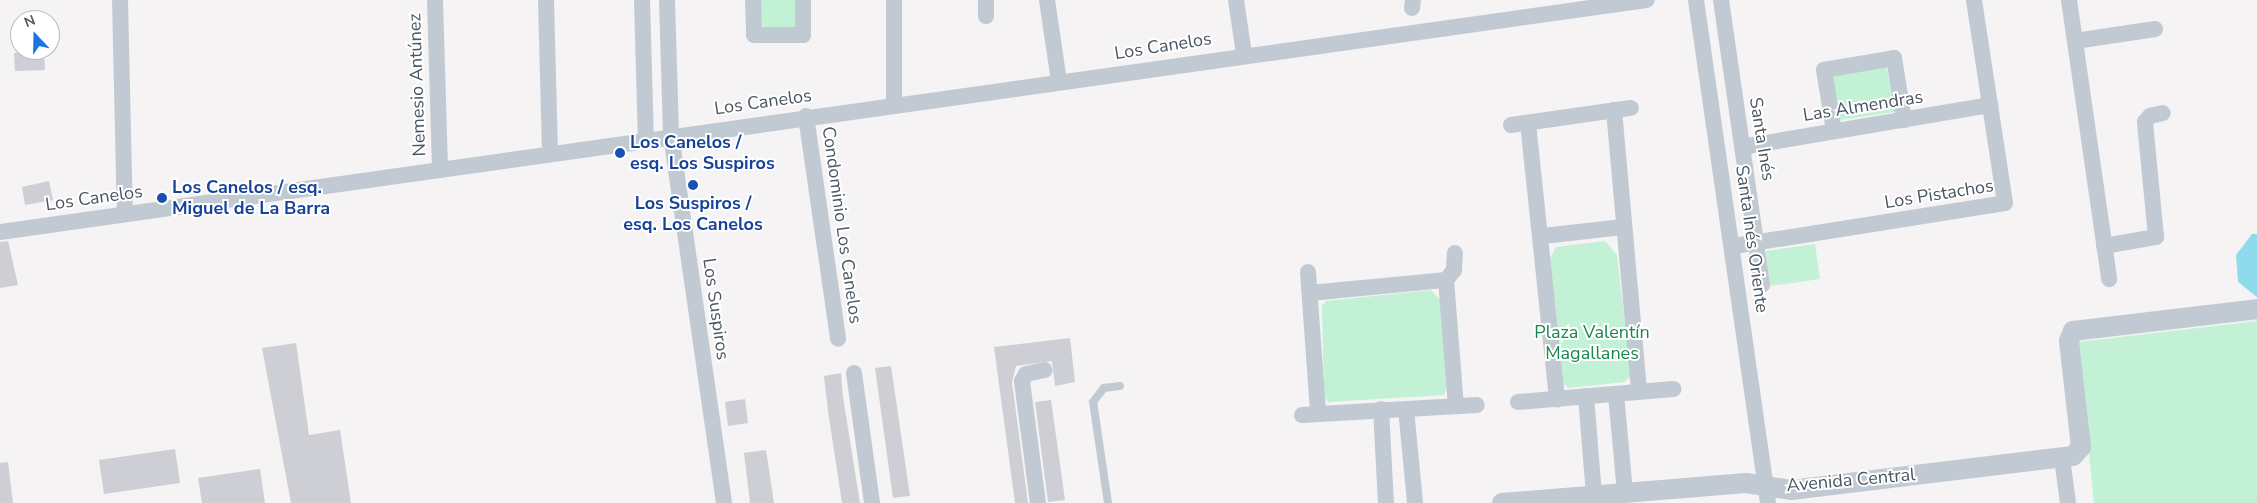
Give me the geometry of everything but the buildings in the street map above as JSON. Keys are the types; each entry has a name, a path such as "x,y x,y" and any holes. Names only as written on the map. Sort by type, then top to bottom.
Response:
{"street":[{"path":"120,0 126,213"},
{"name":"Nemesio Antúnez","path":"435,0 440,169"},
{"path":"546,0 550,154"},
{"path":"642,0 646,139"},
{"name":"Los Suspiros","path":"667,0 671,135 724,503"},
{"path":"753,0 754,35 803,35 803,0"},
{"path":"894,0 894,104"},
{"path":"1047,0 1059,82"},
{"path":"1236,0 1244,54"},
{"name":"Los Canelos","path":"0,232 671,135 1059,82 1531,8 1647,0"},
{"name":"Santa Inés Oriente","path":"1696,0 1734,246 1767,494"},
{"name":"Santa Inés","path":"1721,0 1762,285"},
{"name":"Los Pistachos","path":"1734,246 2005,204 1974,0"},
{"path":"2069,0 2109,280"},
{"path":"2075,41 2155,29"},
{"path":"1834,131 1824,70 1894,58 1904,120"},
{"name":"Las Almendras","path":"1742,147 1990,105"},
{"path":"1511,125 1631,108"},
{"path":"1614,110 1625,205 1622,227 1639,392"},
{"path":"2104,246 2156,237 2145,122 2150,116 2163,113"},
{"name":"Condominio Los Canelos","path":"806,116 838,339"},
{"path":"1528,122 1543,236 1557,399"},
{"path":"1543,236 1622,227"},
{"path":"1455,253 1454,270 1446,280 1456,406"},
{"path":"1308,272 1310,292 1310,414 1477,404"},
{"path":"1310,292 1446,280"},
{"path":"2068,503 2070,455 2069,341 2074,331 2257,309"},
{"path":"1038,503 1022,381 1026,374 1046,370"},
{"path":"854,373 872,503"},
{"path":"1518,402 1673,388"},
{"path":"1616,394 1625,493"},
{"path":"1586,396 1594,496"},
{"path":"1406,408 1415,503"},
{"path":"1380,409 1386,503"},
{"name":"Avenida Central","path":"1502,503 1570,500 1625,493 1666,496 1767,494 1792,496 2070,455"}],"lane":[{"path":"1108,503 1093,402 1104,388 1120,386"}],"green space":[{"path":"759,0 798,0 799,25 787,31 766,31 759,19"},
{"path":"1886,64 1895,112 1839,120 1832,74"},
{"name":"Plaza Valentín Magallanes","path":"1605,241 1617,255 1631,376 1624,382 1569,388 1561,382 1549,261 1556,247"},
{"path":"1815,244 1820,279 1770,286 1766,251"},
{"path":"1431,290 1441,301 1447,386 1444,395 1328,402 1324,395 1322,306 1326,301"},
{"path":"2257,321 2257,503 2094,503 2078,342"}],"water":[{"path":"2252,234 2257,234 2257,297 2238,282 2236,255"}],"place":[{"name":"Los Canelos / esq. Los Suspiros","path":"620,153"},
{"name":"Los Suspiros / esq. Los Canelos","path":"693,185"},
{"name":"Los Canelos / esq. Miguel de La Barra","path":"162,198"}]}
